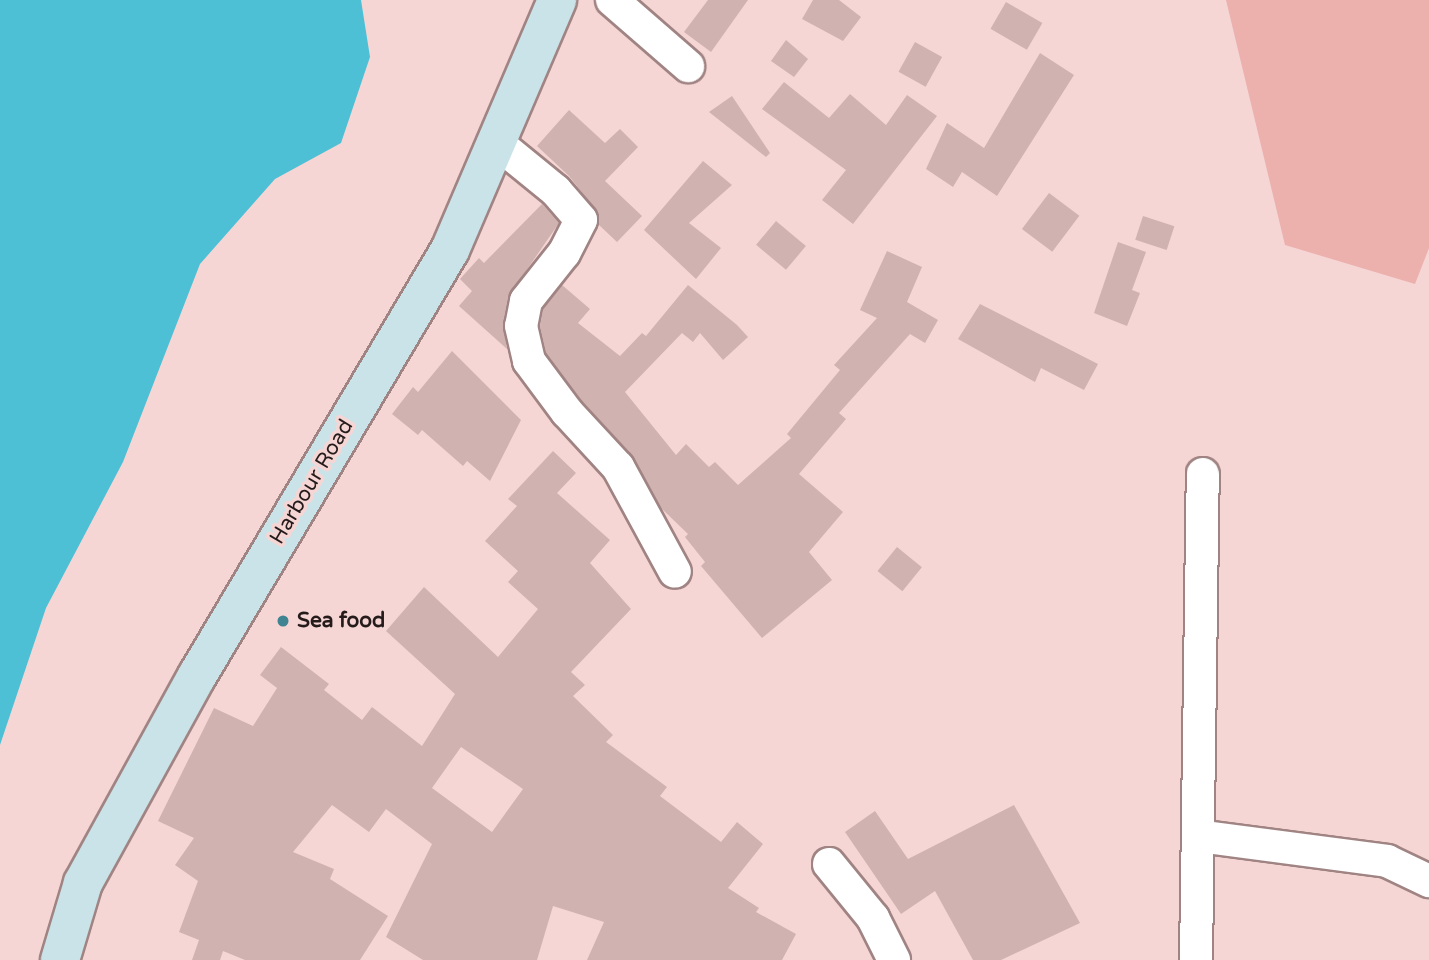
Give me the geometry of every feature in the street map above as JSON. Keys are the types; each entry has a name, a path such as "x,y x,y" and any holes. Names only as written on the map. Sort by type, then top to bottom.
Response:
{"street":[{"name":"Harbour Road","path":"60,960 83,883 197,676 450,250 557,0"},
{"path":"612,0 688,66"},
{"path":"496,142 556,191 581,220 564,253 526,301 520,326 529,361 567,412 618,467 675,572"},
{"path":"1196,960 1203,474"},
{"path":"1198,836 1387,860 1429,881"},
{"path":"829,864 873,918 894,960"}],"shaded area":[{"path":"1226,0 1429,0 1429,248 1415,284 1285,245"}],"water":[{"path":"0,0 361,0 370,57 341,143 275,179 200,264 123,462 46,608 0,745"}],"building":[{"path":"708,0 748,0 711,52 684,32"},
{"path":"813,0 839,0 861,17 843,41 802,19"},
{"path":"1006,2 1042,23 1027,50 990,29"},
{"path":"786,40 808,59 794,77 771,61"},
{"path":"915,42 942,57 926,87 899,72"},
{"path":"1040,53 1074,75 997,196 962,172 953,187 926,169 947,123 984,148"},
{"path":"784,82 829,118 850,94 886,125 907,95 937,116 853,224 822,200 846,170 762,109"},
{"path":"732,96 770,153 766,157 709,112"},
{"path":"569,110 605,143 620,129 638,147 605,181 642,216 617,242 598,224 595,209 569,176 537,146"},
{"path":"703,161 732,185 689,223 721,248 696,279 644,230"},
{"path":"1049,193 1079,216 1052,252 1022,229"},
{"path":"542,204 559,223 508,297 503,323 507,349 459,306 472,291 460,279 479,258 484,263"},
{"path":"1143,216 1174,226 1167,250 1135,240"},
{"path":"776,221 806,246 786,270 756,245"},
{"path":"1118,242 1146,252 1132,290 1140,293 1127,326 1094,313"},
{"path":"887,251 922,267 907,302 938,320 925,343 910,334 839,413 846,419 799,474 843,512 809,552 832,580 762,638 701,566 705,562 685,537 688,534 661,508 632,455 581,400 546,353 540,326 543,309 562,285 590,309 578,323 620,356 642,333 646,336 688,285 737,325 748,337 723,360 700,333 693,342 682,333 625,392 676,455 686,444 709,467 715,462 738,485 791,438 787,434 840,370 834,365 877,318 860,310"},
{"path":"980,304 1098,364 1084,390 1041,368 1035,382 958,339"},
{"path":"452,351 521,420 490,481 467,461 463,466 422,430 418,435 392,414 413,387 418,392"},
{"path":"553,451 576,473 557,493 610,540 590,563 631,609 571,672 585,685 573,696 613,735 606,742 667,787 660,796 721,842 737,822 763,844 728,888 759,908 756,912 796,934 782,960 587,960 604,922 553,906 537,960 423,960 386,937 432,844 386,809 369,832 332,805 293,852 334,869 330,879 388,916 360,960 245,960 223,951 220,960 192,960 199,940 179,932 198,881 175,865 194,838 158,821 214,708 253,726 277,688 260,675 281,647 329,684 324,690 362,720 372,707 422,746 455,694 386,631 424,587 498,657 538,609 508,582 518,571 485,541 517,506 508,499","holes":["461,747 523,789 492,832 432,788"]},
{"path":"897,547 922,567 902,591 877,571"},
{"path":"1014,805 1080,923 1001,960 973,960 935,891 901,914 845,832 875,811 908,859"}],"place":[{"name":"Sea food","path":"283,621"}]}
